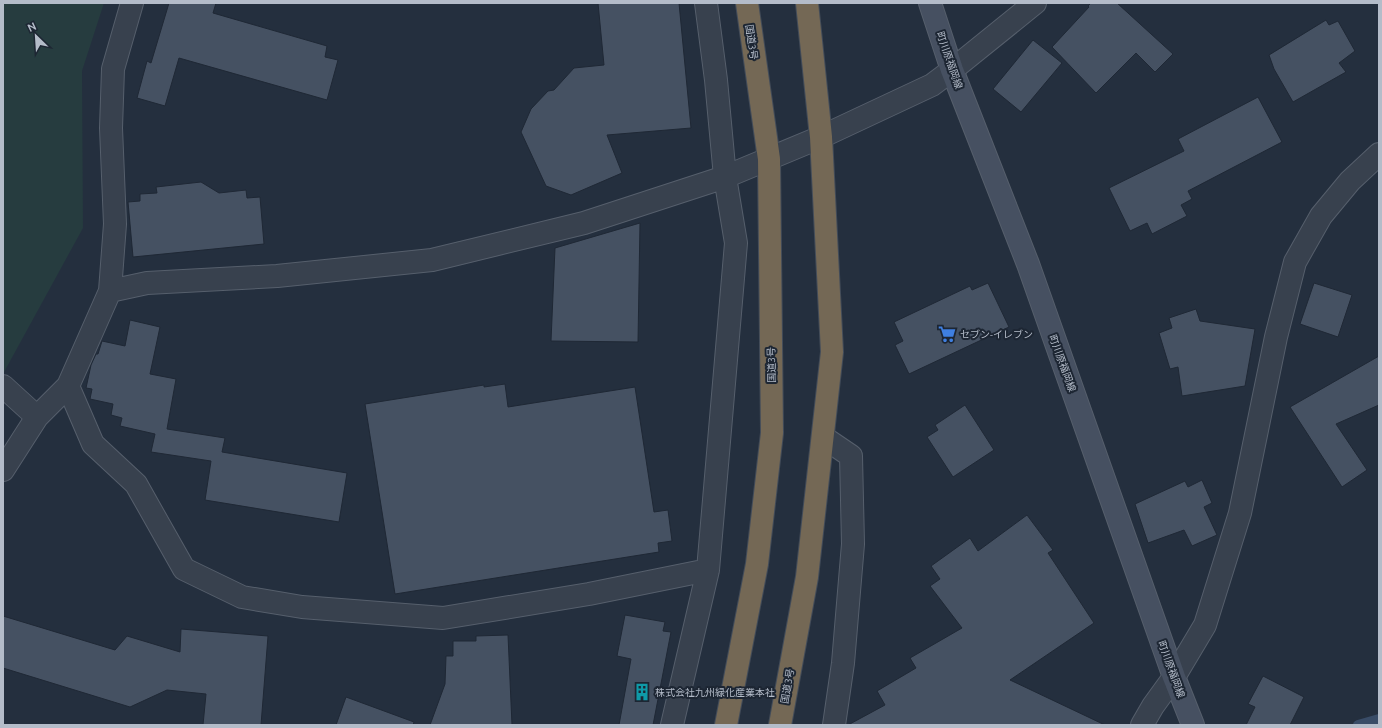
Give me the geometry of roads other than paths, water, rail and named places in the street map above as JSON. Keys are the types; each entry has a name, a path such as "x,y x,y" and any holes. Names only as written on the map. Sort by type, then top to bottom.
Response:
{"highway":[{"name":"国道3号","path":"726,725 757,564 772,433 769,159 747,3"},
{"name":"国道3号","path":"780,725 807,577 832,352 821,137 807,3"}],"main road":[{"name":"町川原福岡線","path":"930,3 952,70 1028,264 1174,677 1193,725"}],"street":[{"path":"3,470 37,417 68,386 110,291 115,224 111,128 113,69 132,3"},
{"path":"672,725 708,570 736,243 725,177 716,80 706,3"},
{"path":"110,291 147,282 277,276 432,260 584,223 725,177 821,137 932,85 1035,3"},
{"path":"1142,725 1206,625 1240,513 1276,337 1295,262 1321,216 1350,181 1379,154"},
{"path":"3,386 37,417"},
{"path":"68,386 94,444 136,484 184,569 242,597 302,607 443,618 589,594 708,570"},
{"path":"823,437 851,456 853,544 843,663 834,725"}],"waterway":[{"path":"1358,725 1379,719"}],"place":[{"name":"セブン-イレブン","path":"947,334"},
{"name":"株式会社九州緑化産業本社","path":"642,692"}]}
